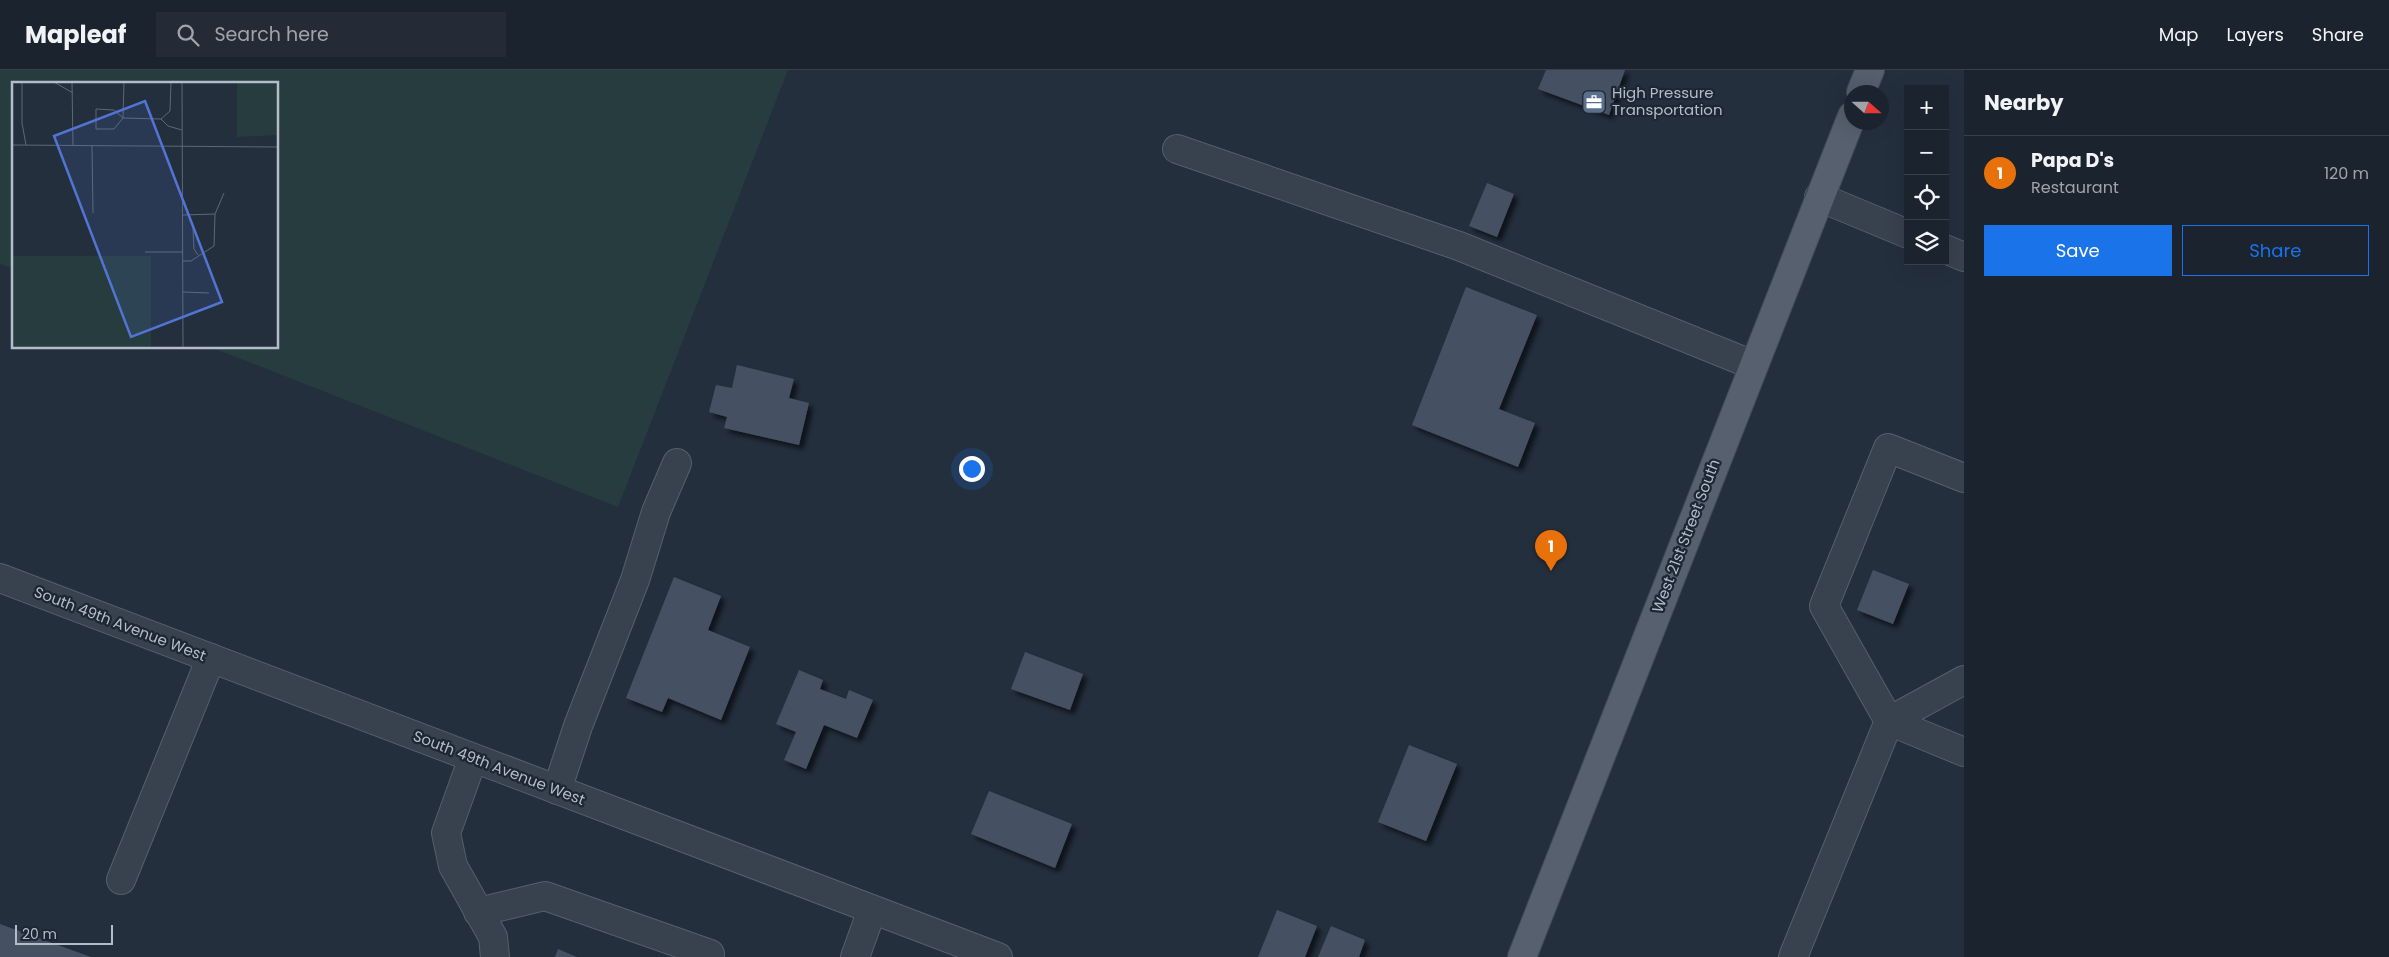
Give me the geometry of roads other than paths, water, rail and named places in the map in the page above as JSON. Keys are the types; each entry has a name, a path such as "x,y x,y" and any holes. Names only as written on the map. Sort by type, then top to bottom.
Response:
{"main road":[{"path":"1864,85 1870,70"},
{"name":"West 21st Street South","path":"1522,957 1846,130"}],"street":[{"path":"1177,149 1459,246 1753,365"},
{"path":"1819,197 1904,232"},
{"path":"1949,251 1964,257"},
{"path":"1964,478 1888,448 1824,606 1889,721 1964,752"},
{"path":"557,790 578,726 634,580 656,512 677,464"},
{"name":"South 49th Avenue West","path":"0,578 998,957"},
{"path":"122,880 211,658"},
{"path":"1794,957 1889,721 1964,680"},
{"path":"473,758 446,833 453,866 493,937 495,957"},
{"path":"478,912 545,896 710,954"},
{"path":"855,957 872,910"}],"place":[{"name":"High Pressure Transportation","path":"1594,102"},
{"name":"Papa D's","path":"1551,571"}]}
